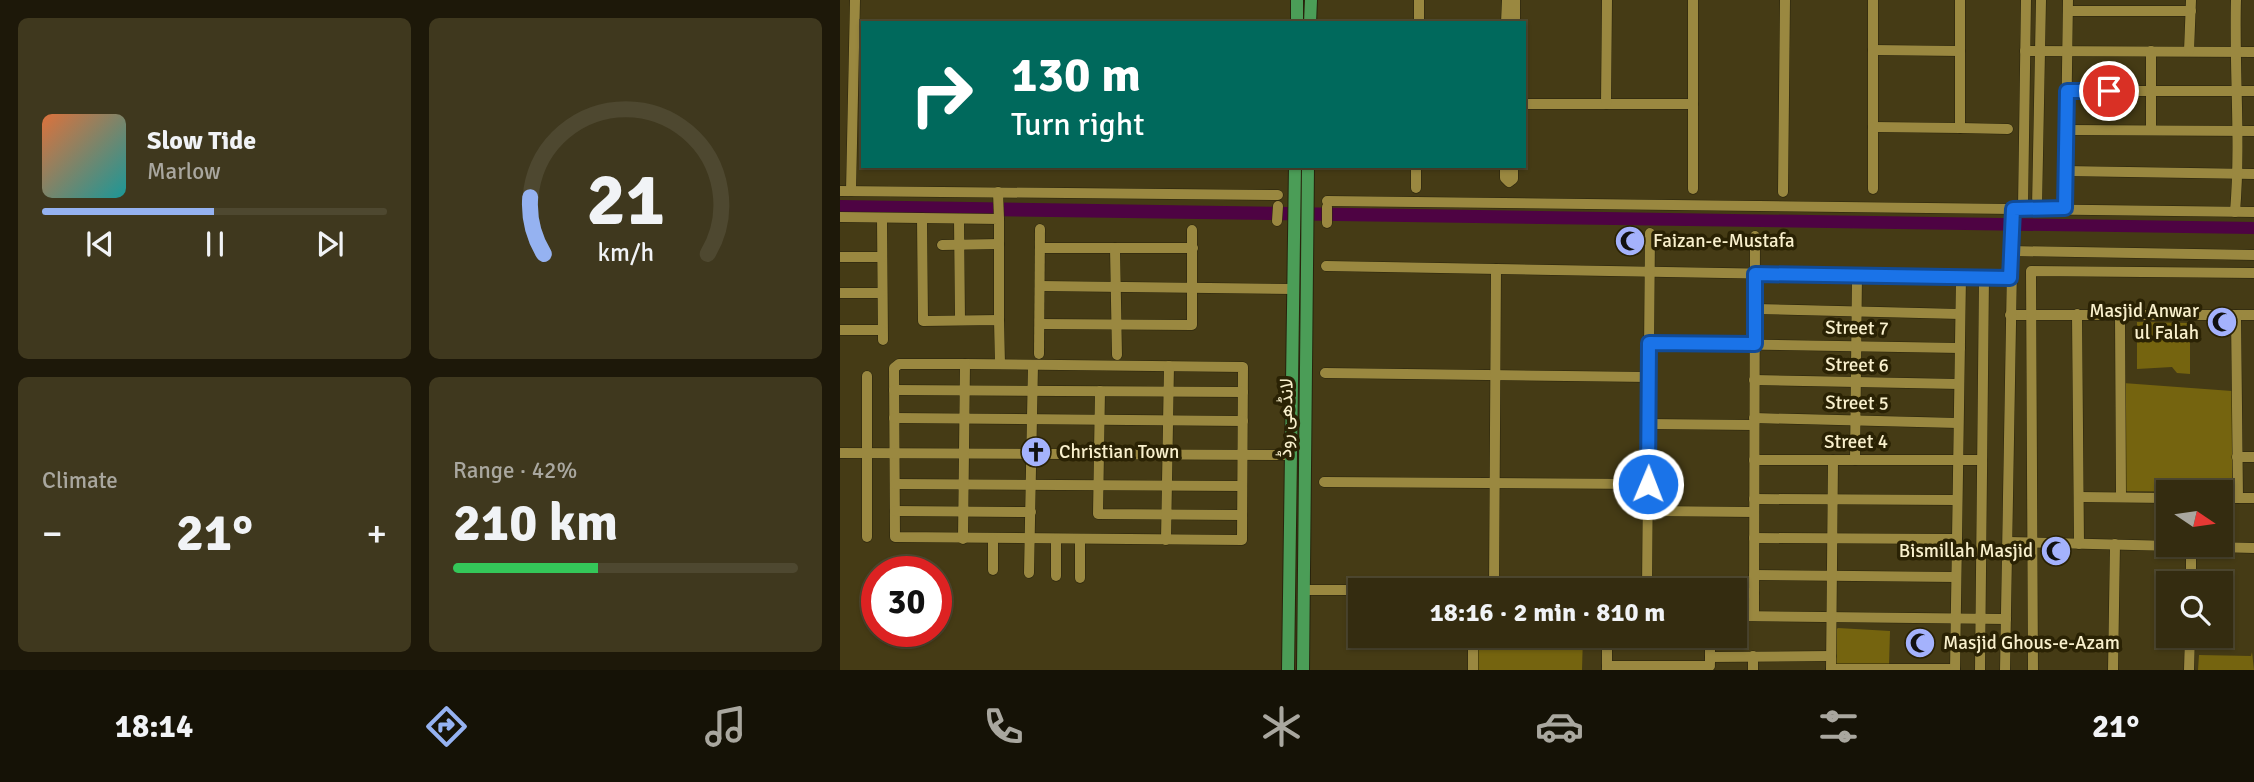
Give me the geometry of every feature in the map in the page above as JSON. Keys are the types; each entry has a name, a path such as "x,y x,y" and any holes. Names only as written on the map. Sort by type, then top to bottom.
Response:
{"main road":[{"path":"1297,0 1297,21"},
{"path":"1310,21 1311,0"},
{"name":"لانڈھی روڈ","path":"1287,670 1295,168"},
{"name":"لانڈھی روڈ","path":"1303,670 1308,168"}],"street":[{"path":"855,0 845,191 998,196 1278,195"},
{"path":"1419,0 1419,21"},
{"path":"1506,21 1507,0"},
{"path":"1515,0 1515,21"},
{"path":"1606,104 1607,0"},
{"path":"1693,0 1693,189"},
{"path":"1783,192 1785,0"},
{"path":"1873,0 1873,189"},
{"path":"1960,0 1960,128"},
{"path":"2005,670 2009,542 2011,234 2016,211 2026,0"},
{"path":"2037,207 2040,0"},
{"path":"2189,51 2191,0"},
{"path":"2235,212 2238,174 2236,0"},
{"path":"2065,208 2068,6 2109,5 2191,11"},
{"path":"1873,50 1960,51"},
{"path":"2025,51 2254,52"},
{"path":"2151,51 2151,130"},
{"path":"2067,91 2254,91"},
{"path":"1526,104 1693,104"},
{"path":"1873,127 2008,128"},
{"path":"2066,130 2254,131"},
{"path":"1416,168 1416,188"},
{"path":"1505,168 1505,178 1509,182 1513,179 1513,168"},
{"path":"2066,171 2254,174"},
{"path":"998,196 1000,364"},
{"path":"1326,223 1327,204 2016,211 2037,207 2254,212"},
{"path":"1277,221 1278,206"},
{"path":"840,218 999,218"},
{"path":"840,330 882,335 882,218"},
{"path":"922,218 923,321 999,320"},
{"path":"959,219 960,320"},
{"path":"1039,354 1040,229"},
{"path":"1040,324 1191,325 1192,230"},
{"path":"1647,578 1650,233"},
{"path":"1754,616 1755,236"},
{"path":"943,245 999,244"},
{"path":"1040,248 1193,248"},
{"path":"1115,248 1117,355"},
{"path":"2011,251 2254,255"},
{"path":"840,257 882,257"},
{"path":"1326,266 2010,278"},
{"path":"1494,578 1496,269"},
{"path":"2033,670 2034,544 2029,314 2031,271 2254,273"},
{"path":"1855,460 1857,275"},
{"path":"1832,460 1831,669 1955,670 1961,277"},
{"path":"1980,670 1984,278"},
{"path":"1040,286 1293,289"},
{"path":"840,293 881,293"},
{"path":"1755,309 1960,314"},
{"path":"2010,314 2254,315"},
{"path":"2077,314 2079,544"},
{"path":"2120,314 2121,497"},
{"path":"2236,315 2238,498"},
{"name":"Street 7","path":"1649,343 1960,348"},
{"path":"963,539 965,364"},
{"path":"1000,364 1243,367 1242,540 895,537 896,365 1000,364"},
{"path":"1029,573 1033,365"},
{"path":"1166,540 1170,366"},
{"path":"1325,373 1649,377"},
{"path":"867,376 867,537"},
{"name":"Street 6","path":"1754,380 1959,384"},
{"path":"894,390 1243,392"},
{"path":"1101,391 1098,514 1242,516"},
{"path":"894,418 1243,421"},
{"name":"Street 5","path":"1648,424 1855,421 1958,423"},
{"path":"840,453 1291,455"},
{"path":"2237,457 2254,457"},
{"name":"Street 4","path":"1754,460 1982,460"},
{"path":"1324,482 1648,484"},
{"path":"895,484 1242,486"},
{"path":"2079,497 2156,498"},
{"path":"2233,498 2254,498"},
{"path":"1754,499 1957,500"},
{"path":"895,511 1031,512"},
{"path":"1648,511 1754,512"},
{"path":"1754,538 1957,539"},
{"path":"993,539 993,570"},
{"path":"1056,539 1056,576"},
{"path":"1080,539 1080,578"},
{"path":"2009,542 2156,545"},
{"path":"2113,670 2115,544"},
{"path":"2233,547 2254,548"},
{"path":"1754,575 1956,576"},
{"path":"1303,590 1348,590"},
{"path":"1747,593 1754,593"},
{"path":"1747,616 2006,619"},
{"path":"1473,648 1473,670"},
{"path":"1607,648 1607,668 1710,664 1753,656 1831,656"},
{"path":"2189,670 2190,648"},
{"path":"1753,656 1753,670"}],"shaded area":[{"path":"840,200 2254,222 2254,234 840,214"},
{"path":"2137,322 2190,323 2190,374 2177,373 2172,367 2137,369"},
{"path":"2123,383 2232,391 2232,480 2156,480 2156,491 2126,491"},
{"path":"1838,628 1890,631 1889,666 1830,665 1830,634"},
{"path":"1478,648 1583,648 1582,670 1478,670"},
{"path":"2252,652 2254,670 2198,670 2199,655 2251,656"}],"place":[{"name":"Faizan-e-Mustafa","path":"1630,241"},
{"name":"Masjid Anwar ul Falah","path":"2222,322"},
{"name":"Christian Town","path":"1036,452"},
{"name":"Bismillah Masjid","path":"2056,551"},
{"name":"Masjid Ghous-e-Azam","path":"1920,643"}],"route":[{"path":"1648,484 1649,343 1755,344 1755,274 2010,278 2013,209 2065,208 2067,91 2109,91"}]}
